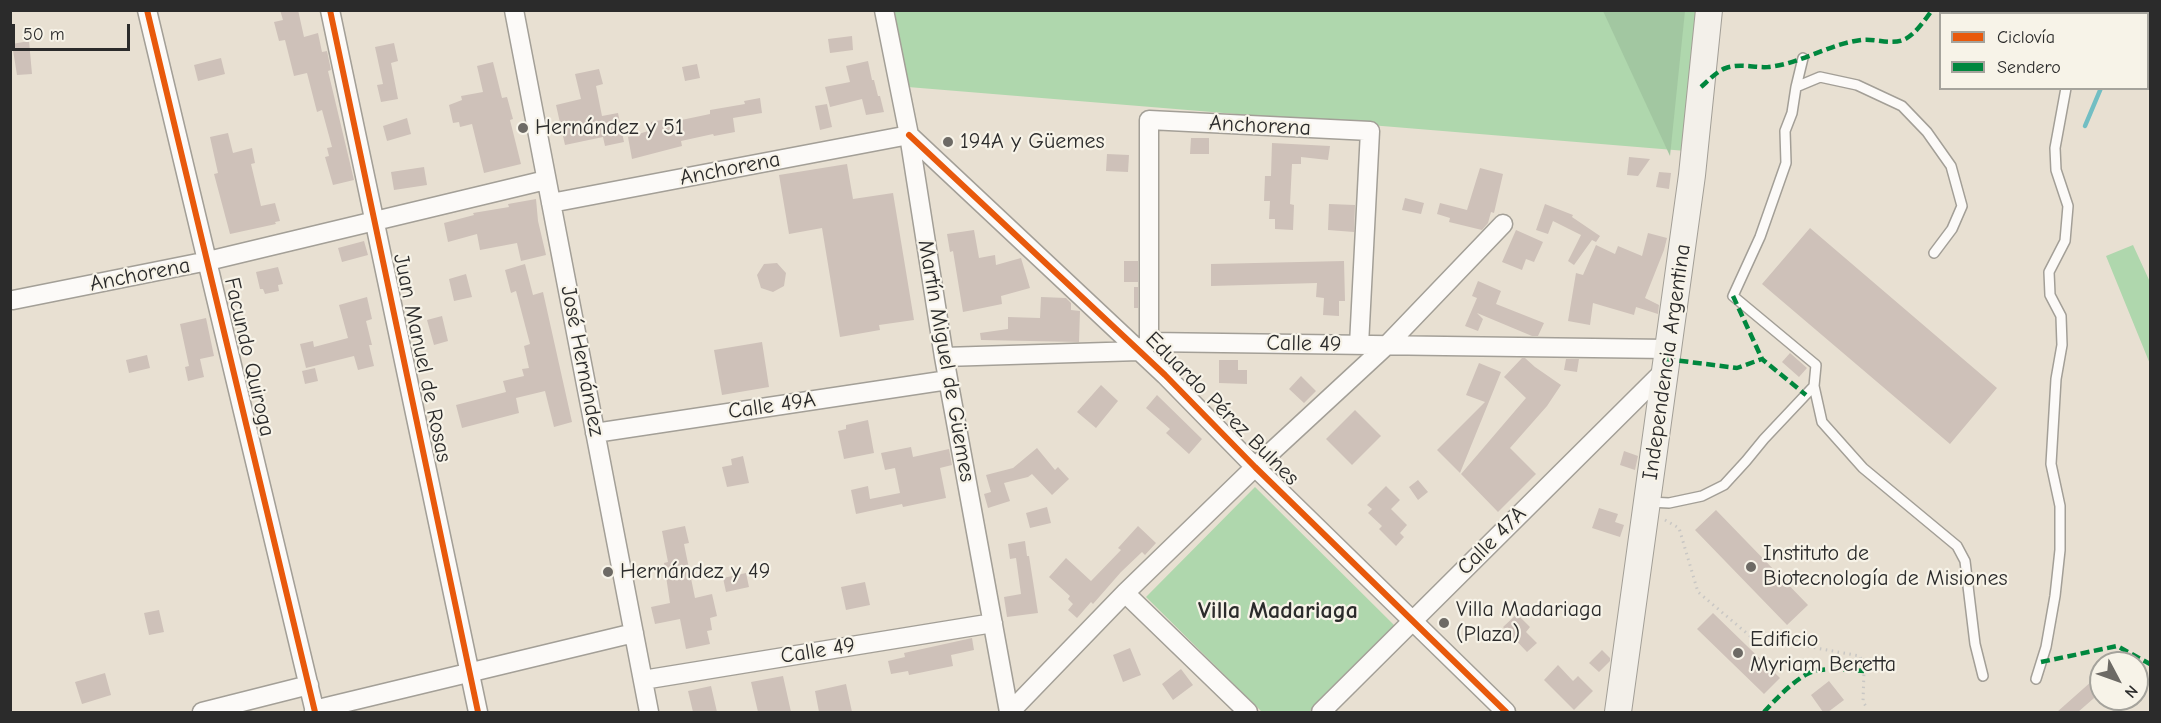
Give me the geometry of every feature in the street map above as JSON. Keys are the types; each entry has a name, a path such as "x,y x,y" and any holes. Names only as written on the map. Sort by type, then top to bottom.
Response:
{"main road":[{"name":"Independencia Argentina","path":"1618,712 1692,175 1708,10"}],"street":[{"name":"Facundo Quiroga","path":"147,10 314,711"},
{"name":"Juan Manuel de Rosas","path":"330,10 478,712"},
{"name":"José Hernández","path":"514,10 649,712"},
{"name":"Martín Miguel de Güemes","path":"884,10 909,135 944,357 1009,712"},
{"name":"Anchorena","path":"1144,346 1149,120 1370,131 1359,345"},
{"name":"Anchorena","path":"551,203 909,135"},
{"name":"Eduardo Pérez Bulnes","path":"909,135 1144,346 1255,467 1506,712"},
{"name":"Anchorena","path":"13,300 208,261 546,180"},
{"path":"1009,712 1125,592 1387,345 1503,224"},
{"name":"Calle 49","path":"944,357 1144,346 1387,345 1666,359"},
{"name":"Calle 47A","path":"1321,712 1666,359"},
{"name":"Calle 49A","path":"595,432 948,380"},
{"path":"1125,592 1248,712"},
{"name":"Calle 49","path":"643,680 993,623"},
{"path":"314,711 634,633"},
{"path":"202,712 309,686"}],"lane":[{"path":"1803,58 1792,113 1785,131 1786,163 1760,237 1733,296 1816,365 1814,386 1821,422 1863,468 1957,546 1965,561 1975,644 1983,676"},
{"path":"1796,87 1820,77 1857,85 1902,106 1927,132 1951,166 1962,206 1952,228 1934,253"},
{"path":"2036,679 2048,637 2060,550 2060,506 2050,464 2056,379 2062,345 2061,316 2050,295 2049,272 2065,241 2068,206 2056,170 2055,148 2066,90"},
{"path":"1647,509 1702,496 1724,484 1814,386"}],"path":[{"path":"1647,509 1679,528 1698,592 1750,636 1860,656 1864,671 1863,702 1868,710"}],"green space":[{"path":"894,11 1701,11 1686,151 908,87"},
{"path":"1603,11 1685,11 1670,156"},
{"path":"2133,245 2150,282 2150,364 2106,256"},
{"path":"1255,487 1395,626 1309,712 1262,712 1146,597"}],"building":[{"path":"280,10 298,10 304,37 318,33 322,52 327,51 331,70 328,71 354,180 333,185 325,157 329,156 327,148 332,147 322,110 317,112 307,73 294,76 285,40 279,41 274,22 283,20"},
{"path":"852,36 853,50 830,53 828,39"},
{"path":"29,41 32,74 17,75 12,44"},
{"path":"394,43 398,61 391,63 398,99 381,102 377,85 383,84 375,47"},
{"path":"221,58 225,74 198,81 194,65"},
{"path":"868,61 872,80 880,96 884,112 866,115 862,99 830,107 825,87 850,82 846,66"},
{"path":"493,62 502,98 507,97 521,164 484,173 472,124 460,127 459,122 453,123 449,105 462,100 461,96 483,92 477,66"},
{"path":"697,64 700,78 685,81 682,67"},
{"path":"599,69 603,84 596,86 602,116 618,113 624,142 605,146 603,137 565,145 556,105 581,99 575,74"},
{"path":"760,98 762,113 733,118 735,132 681,141 682,146 632,159 628,137 652,130 651,122 666,119 667,123 710,114 710,110 745,104 744,101"},
{"path":"827,104 832,127 820,130 815,106"},
{"path":"407,118 411,134 387,141 383,126"},
{"path":"228,133 233,153 252,148 255,163 251,164 261,206 275,203 280,221 275,222 276,224 230,234 214,174 218,173 210,137"},
{"path":"1191,138 1209,138 1209,154 1190,154"},
{"path":"1272,143 1330,146 1328,160 1301,157 1301,164 1292,164 1290,204 1294,205 1293,230 1275,229 1275,219 1269,219 1270,201 1264,201 1265,176 1271,176"},
{"path":"1107,154 1129,155 1128,172 1106,171"},
{"path":"1629,157 1650,159 1638,176 1627,175"},
{"path":"847,164 853,199 893,193 914,320 879,325 880,330 840,337 822,228 789,234 779,175"},
{"path":"424,167 427,185 394,190 391,172"},
{"path":"1480,168 1503,174 1494,213 1491,212 1488,223 1482,230 1449,222 1450,218 1437,214 1440,203 1467,210"},
{"path":"1659,172 1671,173 1669,189 1656,187"},
{"path":"1405,198 1424,203 1421,214 1402,210"},
{"path":"536,199 538,221 546,255 521,261 517,243 480,250 477,234 448,242 444,223 474,215 473,213 509,207 508,204"},
{"path":"1329,204 1355,205 1354,232 1328,230"},
{"path":"1545,204 1573,215 1572,217 1600,236 1596,242 1592,240 1574,265 1568,261 1581,235 1553,221 1548,234 1536,230"},
{"path":"1810,228 1997,388 1950,444 1762,284"},
{"path":"974,230 979,258 995,255 996,265 1021,258 1030,288 1001,296 1002,304 963,312 953,251 950,252 947,234"},
{"path":"1516,230 1543,242 1534,262 1526,259 1522,270 1502,262"},
{"path":"1648,233 1667,238 1645,298 1659,305 1658,314 1636,307 1634,315 1593,303 1590,325 1568,321 1576,273 1583,275 1596,245 1615,254 1618,246 1642,256"},
{"path":"364,241 368,255 342,262 338,248"},
{"path":"1124,261 1138,261 1138,282 1124,282"},
{"path":"1344,261 1345,301 1339,301 1339,316 1323,315 1324,298 1316,297 1317,283 1211,286 1211,264"},
{"path":"777,263 786,273 784,286 773,292 761,288 757,275 764,264"},
{"path":"525,264 533,295 543,292 572,422 554,427 545,391 516,398 519,413 462,428 456,405 506,392 503,381 524,376 522,369 529,368 524,346 530,344 516,291 511,293 505,270"},
{"path":"278,267 283,284 278,285 279,291 265,294 263,289 260,289 256,272"},
{"path":"466,274 472,297 454,301 449,279"},
{"path":"1478,281 1501,291 1496,304 1544,323 1538,336 1532,336 1477,313 1483,319 1478,331 1465,326 1477,298 1472,296"},
{"path":"1134,287 1138,287 1138,308 1134,308"},
{"path":"367,297 372,319 366,321 374,366 358,370 354,356 306,368 300,344 313,341 314,347 348,338 339,305"},
{"path":"1041,297 1066,298 1071,303 1071,310 1080,311 1079,342 981,340 980,333 1008,329 1008,317 1040,318"},
{"path":"442,316 448,341 434,345 427,320"},
{"path":"206,318 214,356 200,359 204,377 188,381 185,367 189,366 180,324"},
{"path":"762,342 769,387 722,395 714,350"},
{"path":"1790,353 1807,368 1799,377 1782,362"},
{"path":"147,355 150,368 129,373 126,360"},
{"path":"1522,358 1561,385 1547,406 1510,448 1536,474 1498,512 1461,474 1526,398 1504,377"},
{"path":"1566,359 1579,359 1577,372 1564,370"},
{"path":"1219,360 1238,360 1238,370 1247,370 1247,384 1219,383"},
{"path":"1479,363 1501,372 1460,473 1437,450 1485,402 1466,395"},
{"path":"315,368 318,381 305,384 302,371"},
{"path":"1301,376 1316,391 1304,403 1289,389"},
{"path":"1101,385 1118,401 1096,428 1077,412"},
{"path":"1157,395 1202,439 1189,454 1166,433 1170,429 1146,408"},
{"path":"1355,410 1381,436 1352,465 1326,439"},
{"path":"868,420 874,453 844,459 838,431 846,429 846,425"},
{"path":"911,447 913,457 949,449 952,465 940,468 946,498 856,514 851,490 868,486 870,499 900,493 895,468 885,470 881,453"},
{"path":"1037,448 1055,470 1058,467 1069,479 1052,495 1032,474 1004,483 1010,501 988,508 984,494 991,492 986,475 1013,468"},
{"path":"1624,451 1638,456 1635,470 1620,465"},
{"path":"743,456 749,483 727,487 722,467 732,465 731,459"},
{"path":"1418,480 1428,492 1418,500 1409,487"},
{"path":"1386,486 1400,500 1391,509 1407,525 1400,533 1404,537 1396,546 1379,529 1382,526 1368,513 1372,509 1367,505"},
{"path":"1047,507 1051,523 1030,528 1026,513"},
{"path":"1599,508 1618,514 1615,522 1624,525 1620,537 1592,528"},
{"name":"Instituto de Biotecnología de Misiones","path":"1716,510 1808,605 1787,625 1695,530"},
{"path":"685,526 689,543 684,544 695,598 712,594 717,616 710,618 712,630 707,631 710,644 686,649 680,619 655,624 651,607 670,603 664,563 668,562 662,531"},
{"path":"1138,526 1156,543 1145,555 1142,552 1077,618 1068,610 1073,604 1068,599 1070,596 1049,577 1066,558 1091,581 1121,550 1118,548"},
{"path":"1025,541 1038,613 1007,617 1004,597 1021,594 1016,558 1010,559 1008,544"},
{"path":"746,573 749,587 726,592 723,578"},
{"path":"865,582 870,605 846,610 841,587"},
{"path":"159,610 164,632 149,635 144,613"},
{"name":"Edificio Myriam Beretta","path":"1713,613 1780,678 1764,694 1697,629"},
{"path":"1517,614 1530,627 1526,632 1537,643 1527,652 1503,627"},
{"path":"972,638 974,650 951,655 953,666 909,675 908,671 891,674 888,661 905,657 904,653"},
{"path":"1130,648 1141,675 1123,682 1113,655"},
{"path":"1602,650 1610,661 1599,672 1589,663"},
{"path":"1558,665 1573,681 1578,676 1593,691 1574,710 1544,680"},
{"path":"1181,669 1193,685 1173,700 1162,684"},
{"path":"105,673 111,695 82,704 75,682"},
{"path":"783,676 791,712 758,712 751,682"},
{"path":"1829,681 1844,700 1828,712 1823,712 1811,695"},
{"path":"846,684 852,712 819,712 815,691"},
{"path":"2089,684 2089,702 2078,712 2057,712"},
{"path":"711,686 717,712 693,712 688,691"}],"waterway":[{"path":"2085,126 2100,90"}],"marked path":[{"path":"1701,87 1719,71 1726,68 1780,65 1837,45 1861,40 1892,42 1903,40 1923,23 1932,10"},
{"path":"1733,296 1762,359"},
{"path":"1666,359 1737,368 1762,359 1806,395"},
{"path":"2041,662 2117,646 2150,664"},
{"path":"1764,712 1807,674 1835,669 1864,671"}],"cycle path":[{"path":"147,10 315,712"},
{"path":"330,10 478,712"},
{"path":"909,135 1165,375 1255,467 1506,712"}],"place":[{"name":"Hernández y 51","path":"523,128"},
{"name":"194A y Güemes","path":"948,142"},
{"name":"Instituto de Biotecnología de Misiones","path":"1751,567"},
{"name":"Hernández y 49","path":"608,572"},
{"name":"Villa Madariaga (Plaza)","path":"1444,623"},
{"name":"Edificio Myriam Beretta","path":"1738,653"}],"district":[{"name":"Villa Madariaga","path":"1278,611"}]}
